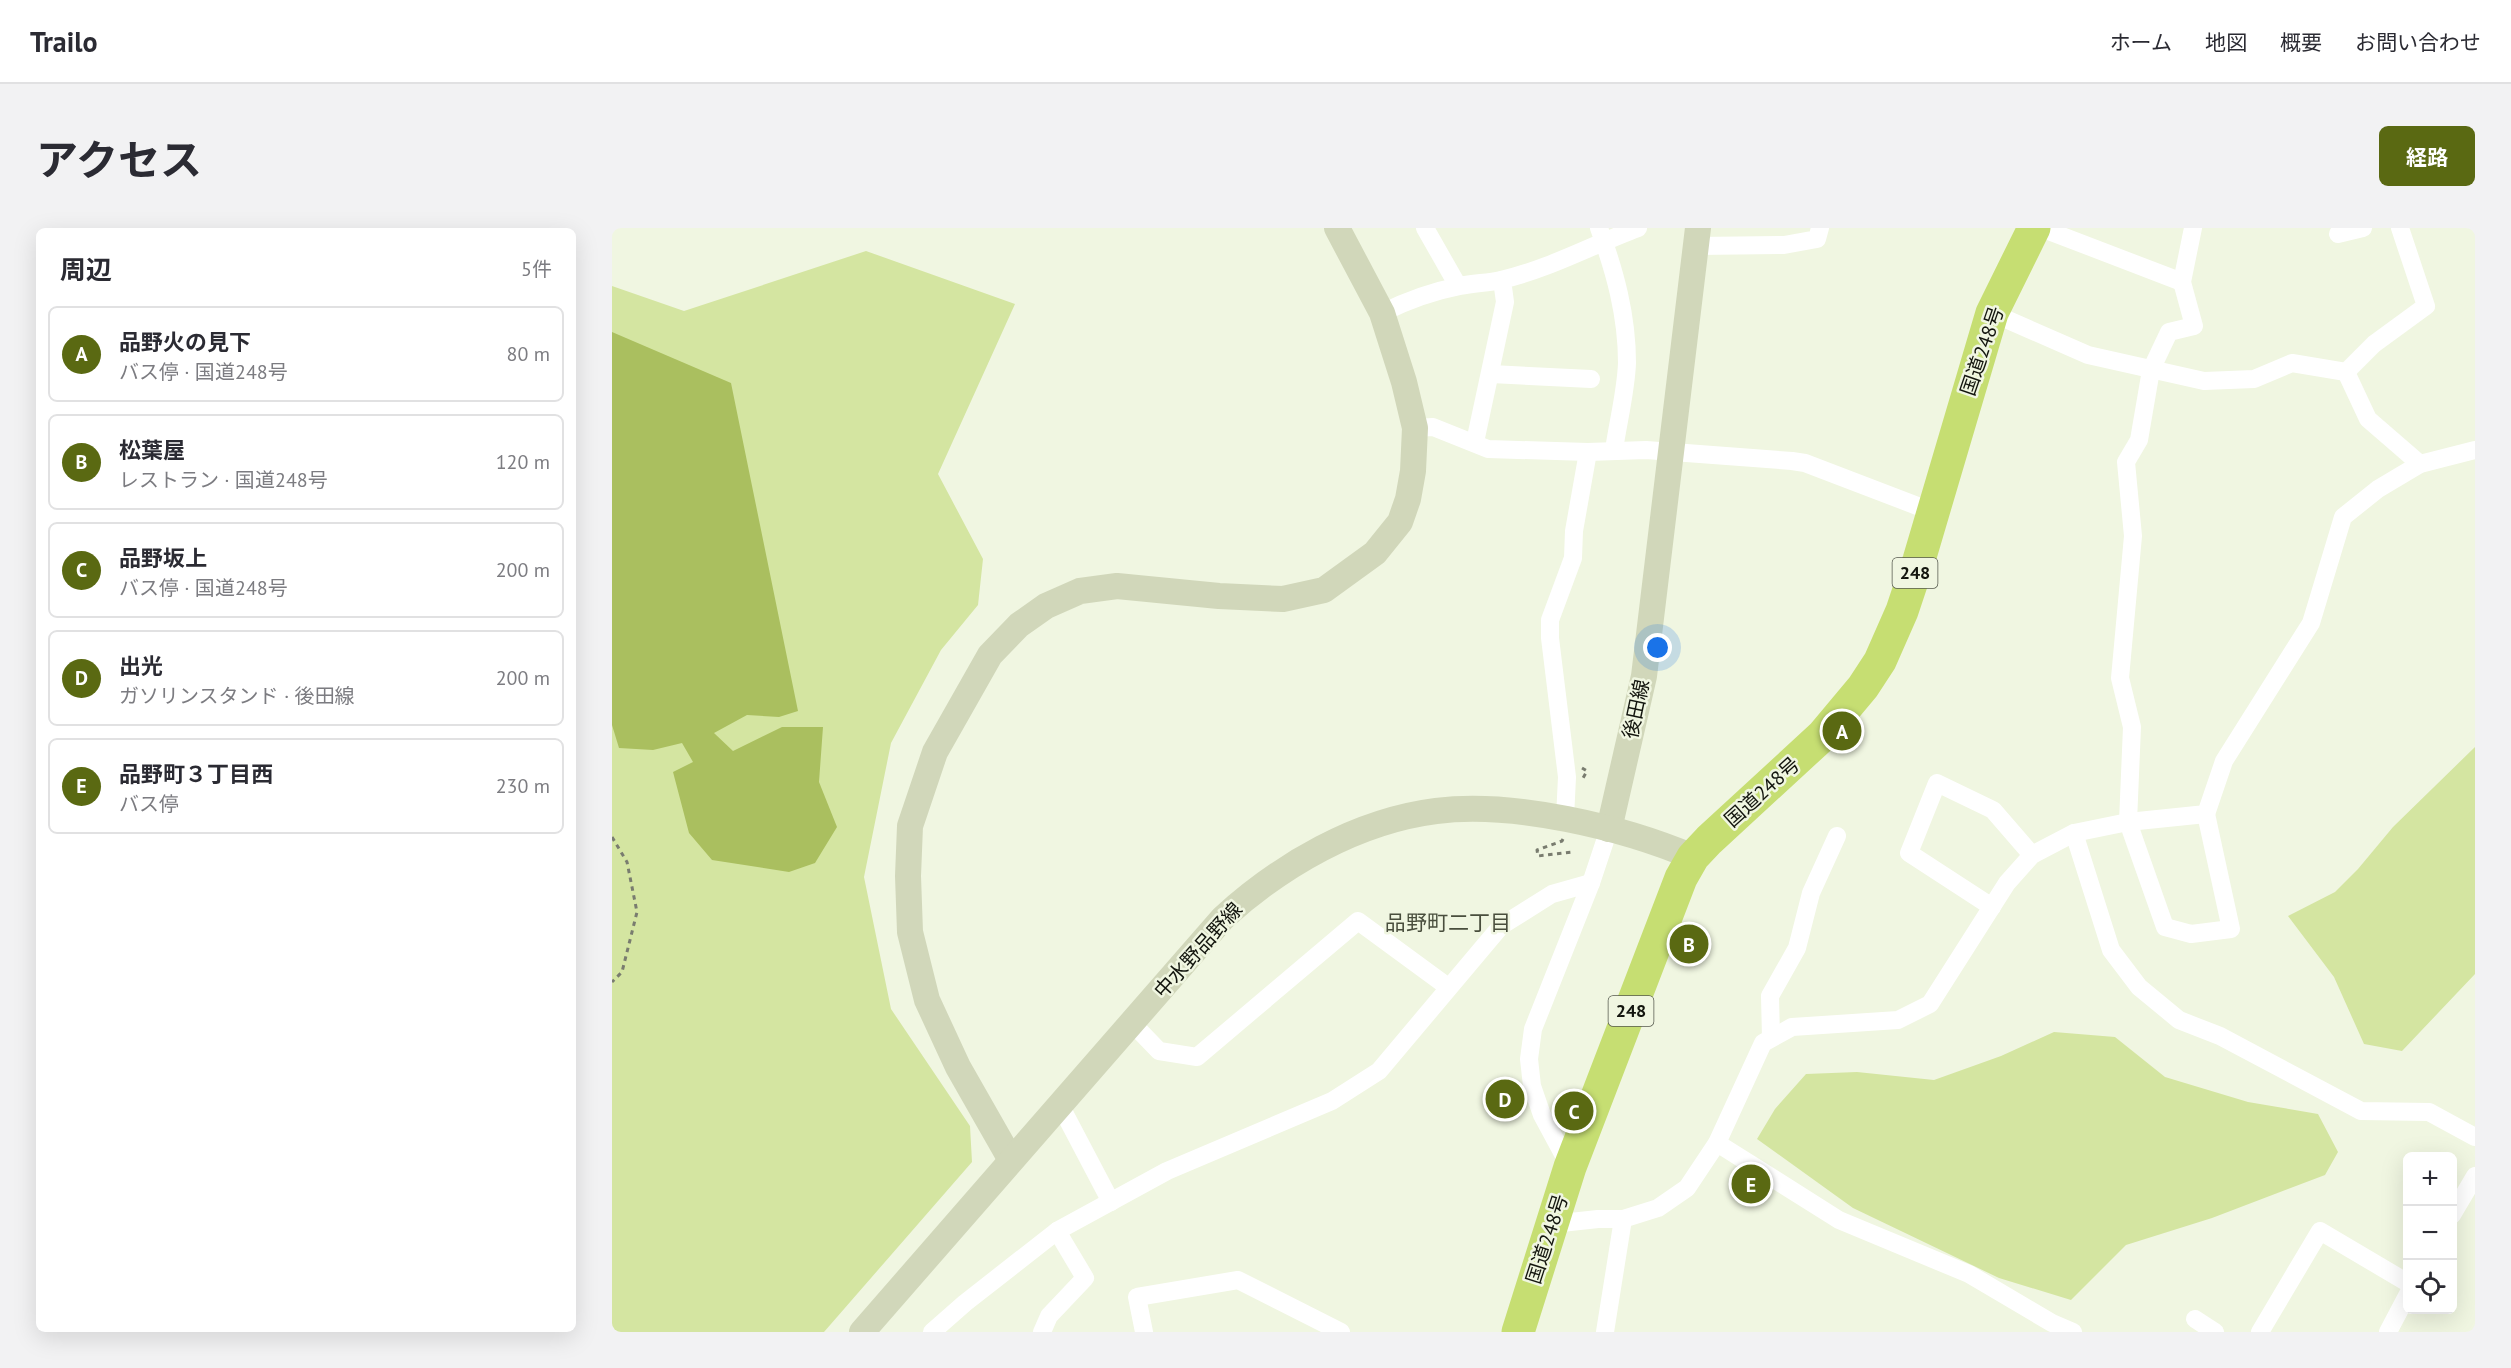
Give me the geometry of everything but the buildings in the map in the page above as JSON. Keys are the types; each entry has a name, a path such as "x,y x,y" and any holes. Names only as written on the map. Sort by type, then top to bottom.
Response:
{"highway":[{"name":"国道248号","path":"1518,1332 1570,1167 1681,878 1693,856 1798,760 1863,687 1880,661 1902,611 1992,313 2034,228"}],"street":[{"path":"1011,1160 958,1067 927,1000 910,932 908,876 910,826 935,752 990,655 1019,625 1046,606 1080,591 1117,586 1219,596 1283,599 1324,590 1375,553 1400,522 1410,490 1415,428 1404,382 1382,313 1337,228"},
{"path":"1425,228 1458,286"},
{"path":"1382,313 1399,304 1458,286 1502,280 1571,257 1601,234 1638,228"},
{"path":"1697,237 1784,245 1816,239 1821,228"},
{"path":"2041,228 2182,282"},
{"path":"2193,228 2182,282 2194,326 2169,332 2151,370 2139,440 2126,462 2133,536 2120,678 2132,727 2127,822 2165,927 2191,934 2231,928 2206,814 2224,760 2311,623 2343,517 2378,489 2420,464 2475,450"},
{"path":"2338,234 2363,228"},
{"path":"2346,372 2374,344 2426,306 2400,228"},
{"path":"1601,234 1620,291 1627,364 1614,450"},
{"name":"後田線","path":"1570,1167 1542,1114 1532,1086 1529,1059 1533,1029 1591,884 1609,829 1644,676 1697,237"},
{"path":"1475,442 1505,302 1502,280"},
{"path":"1992,313 2088,355 2204,381 2254,379 2292,363 2346,372"},
{"path":"2346,372 2368,419 2420,464"},
{"path":"1491,374 1591,379"},
{"path":"1415,428 1433,427 1488,449 1671,452 1805,463 1933,512"},
{"path":"1565,818 1567,777 1550,638 1550,620 1573,558 1574,531 1588,452"},
{"path":"1992,907 1909,853 1937,783 1994,810 2032,855"},
{"name":"中水野品野線","path":"862,1332 1223,918 1247,896 1271,879 1326,847 1360,832 1435,811 1475,809 1565,818 1666,845 1693,856"},
{"path":"1552,1224 1623,1219 1658,1208 1687,1188 1717,1143 1763,1043 1771,1038 1792,1027 1898,1020 1930,1004 2007,883 2032,855 2074,833 2127,822 2206,814"},
{"path":"2074,833 2111,950 2139,987 2179,1020 2220,1036 2361,1111 2429,1112 2475,1137"},
{"path":"1771,1038 1770,996 1797,948 1811,892 1837,837"},
{"path":"933,1332 964,1303 1057,1231 1167,1172 1332,1101 1379,1071 1502,926 1552,894 1591,884"},
{"path":"1132,1023 1160,1051 1197,1057 1358,921 1448,987"},
{"path":"1060,1105 1111,1202"},
{"path":"1717,1143 1839,1220 1969,1274 2049,1328 2073,1332"},
{"path":"2457,1207 2475,1176"},
{"path":"1605,1332 1623,1219"},
{"path":"1042,1332 1049,1316 1085,1278 1057,1231"},
{"path":"2260,1332 2320,1231 2403,1280"},
{"path":"1144,1332 1137,1297 1238,1280 1341,1332"},
{"path":"2388,1332 2403,1304"},
{"path":"2195,1319 2215,1332"}],"path":[{"path":"612,837 627,862 637,912 622,972 612,982"},
{"path":"1558,843 1538,850 1538,856 1573,852"}],"shaded area":[{"path":"866,251 1015,304 938,474 983,559 978,605 941,650 891,743 864,877 891,1009 970,1126 972,1162 824,1332 612,1332 612,286 684,311"},
{"path":"612,332 731,383 798,711 779,717 747,715 714,733 733,751 782,727 823,727 819,782 837,827 815,863 789,872 712,860 689,833 673,772 693,762 682,743 653,750 619,748 612,725"},
{"path":"2475,747 2475,974 2402,1051 2364,1044 2334,977 2288,916 2335,892 2358,869 2393,827"},
{"path":"2054,1032 2115,1037 2165,1077 2248,1102 2318,1114 2338,1152 2325,1175 2212,1218 2126,1245 2071,1300 1999,1278 1853,1208 1757,1139 1775,1109 1806,1074 1857,1072 1934,1080 2001,1056"}],"place":[{"name":"品野火の見下","path":"1842,731"},
{"name":"松葉屋","path":"1689,944"},
{"name":"出光","path":"1505,1099"},
{"name":"品野坂上","path":"1574,1111"},
{"name":"品野町３丁目西","path":"1751,1184"}],"district":[{"name":"品野町二丁目","path":"1448,923"}]}
